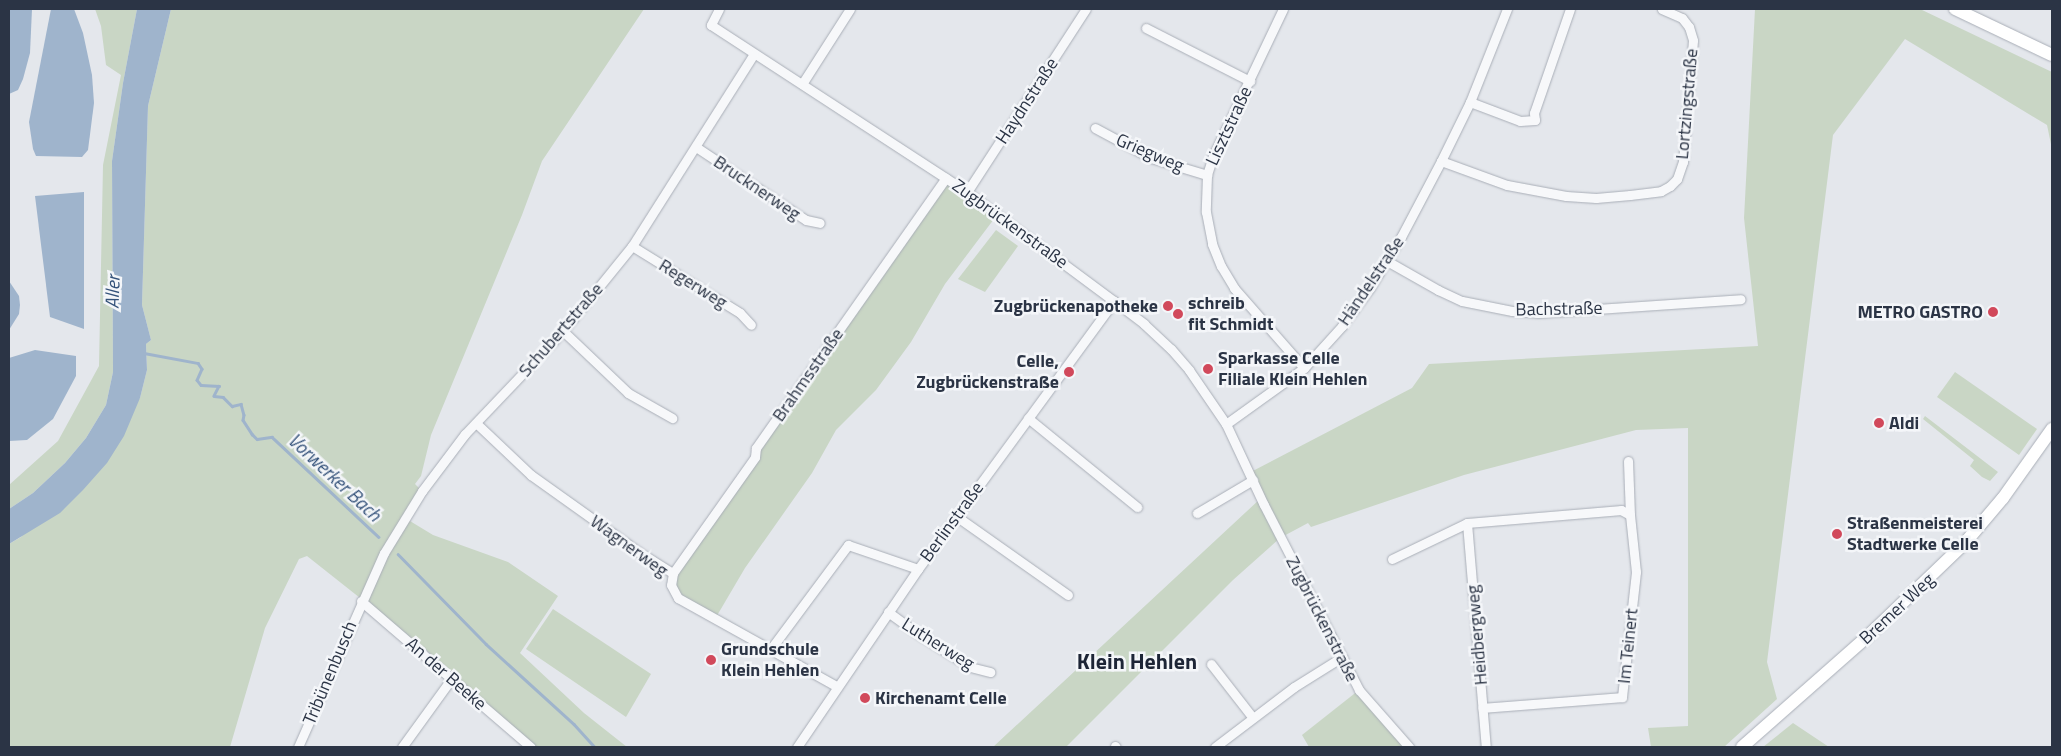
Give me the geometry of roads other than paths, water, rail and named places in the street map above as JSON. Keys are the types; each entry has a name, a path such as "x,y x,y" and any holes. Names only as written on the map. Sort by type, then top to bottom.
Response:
{"main road":[{"path":"1955,9 2052,55"},
{"name":"Bremer Weg","path":"1742,747 1884,622 1964,544 2003,498 2052,429"}],"street":[{"name":"Zugbrückenstraße","path":"719,9 711,25 968,192 1114,301 1171,350 1189,370 1226,424 1359,690 1408,747"},
{"path":"802,84 850,9"},
{"name":"Haydnstraße","path":"968,192 1086,9"},
{"name":"Lisztstraße","path":"1283,9 1250,81 1222,135 1207,175 1207,218 1212,244 1221,266 1234,288 1304,368"},
{"name":"Händelstraße","path":"1226,424 1304,368 1342,326 1387,261 1441,161 1470,102 1507,9"},
{"path":"1470,102 1520,121 1535,120 1534,113 1570,9"},
{"name":"Lortzingstraße","path":"1441,161 1507,185 1566,196 1596,198 1630,195 1661,191 1670,186 1677,178 1683,162 1693,40 1689,28 1682,18 1662,9"},
{"path":"1146,28 1250,81"},
{"name":"Schubertstraße","path":"362,600 384,553 440,465 476,423 563,331 632,246 753,54"},
{"name":"Griegweg","path":"1094,128 1152,158 1207,175"},
{"name":"Brucknerweg","path":"696,147 806,220 820,223"},
{"name":"Brahmsstraße","path":"673,573 754,457 756,448 946,178"},
{"name":"Regerweg","path":"632,246 740,313 751,325"},
{"name":"Bachstraße","path":"1387,261 1438,290 1462,300 1512,311 1538,313 1741,299"},
{"name":"Berlinstraße","path":"797,747 836,686 918,568 1114,301"},
{"path":"563,331 628,393 672,418"},
{"path":"1028,418 1137,507"},
{"name":"Wagnerweg","path":"476,423 531,475 639,552 673,573 671,585 678,598 836,686"},
{"name":"Im Teinert","path":"1482,708 1622,698 1636,572 1630,515 1628,462"},
{"path":"1197,513 1253,480"},
{"path":"1392,559 1467,523 1621,510 1630,515"},
{"path":"956,516 1068,595"},
{"name":"Heidbergweg","path":"1467,523 1486,747"},
{"path":"770,650 848,546 918,568"},
{"name":"An der Beeke","path":"362,600 531,747"},
{"name":"Tribünenbusch","path":"298,747 362,600"},
{"name":"Lutherweg","path":"888,612 921,636 970,667 990,672"},
{"path":"1215,747 1294,687 1342,657"},
{"path":"1210,664 1253,718"},
{"path":"402,747 452,678"}],"water":[{"path":"9,9 32,9 30,53 23,79 18,90 9,94"},
{"path":"51,9 74,9 83,33 92,75 94,103 88,150 82,157 36,156 33,149 29,122"},
{"path":"137,9 171,9 148,106 142,305 151,340 146,344 147,370 140,398 124,436 107,463 60,513 9,544 9,509 33,493 65,463 86,438 106,405 113,372 112,161 123,83"},
{"path":"84,192 84,329 50,317 35,196"},
{"path":"9,281 19,296 20,305 19,314 9,330"},
{"path":"35,350 76,356 76,376 53,419 27,440 9,441 9,358"}],"waterway":[{"name":"Vorwerker Bach","path":"144,353 198,363 202,369 197,380 201,385 219,386 214,396 223,397 232,406 241,404 244,415 243,420 257,439 272,437 379,537"},
{"name":"Vorwerker Bach","path":"398,554 486,644 574,724 595,747"}],"place":[{"name":"Zugbrückenapotheke","path":"1168,306"},
{"name":"METRO GASTRO","path":"1993,312"},
{"name":"schreib fit Schmidt","path":"1178,314"},
{"name":"Sparkasse Celle Filiale Klein Hehlen","path":"1208,369"},
{"name":"Celle, Zugbrückenstraße","path":"1069,372"},
{"name":"Aldi","path":"1879,423"},
{"name":"Straßenmeisterei Stadtwerke Celle","path":"1837,534"},
{"name":"Grundschule Klein Hehlen","path":"711,660"},
{"name":"Kirchenamt Celle","path":"865,698"}],"district":[{"name":"Klein Hehlen","path":"1137,662"}],"water label":[{"name":"Aller","path":"112,292"}]}
